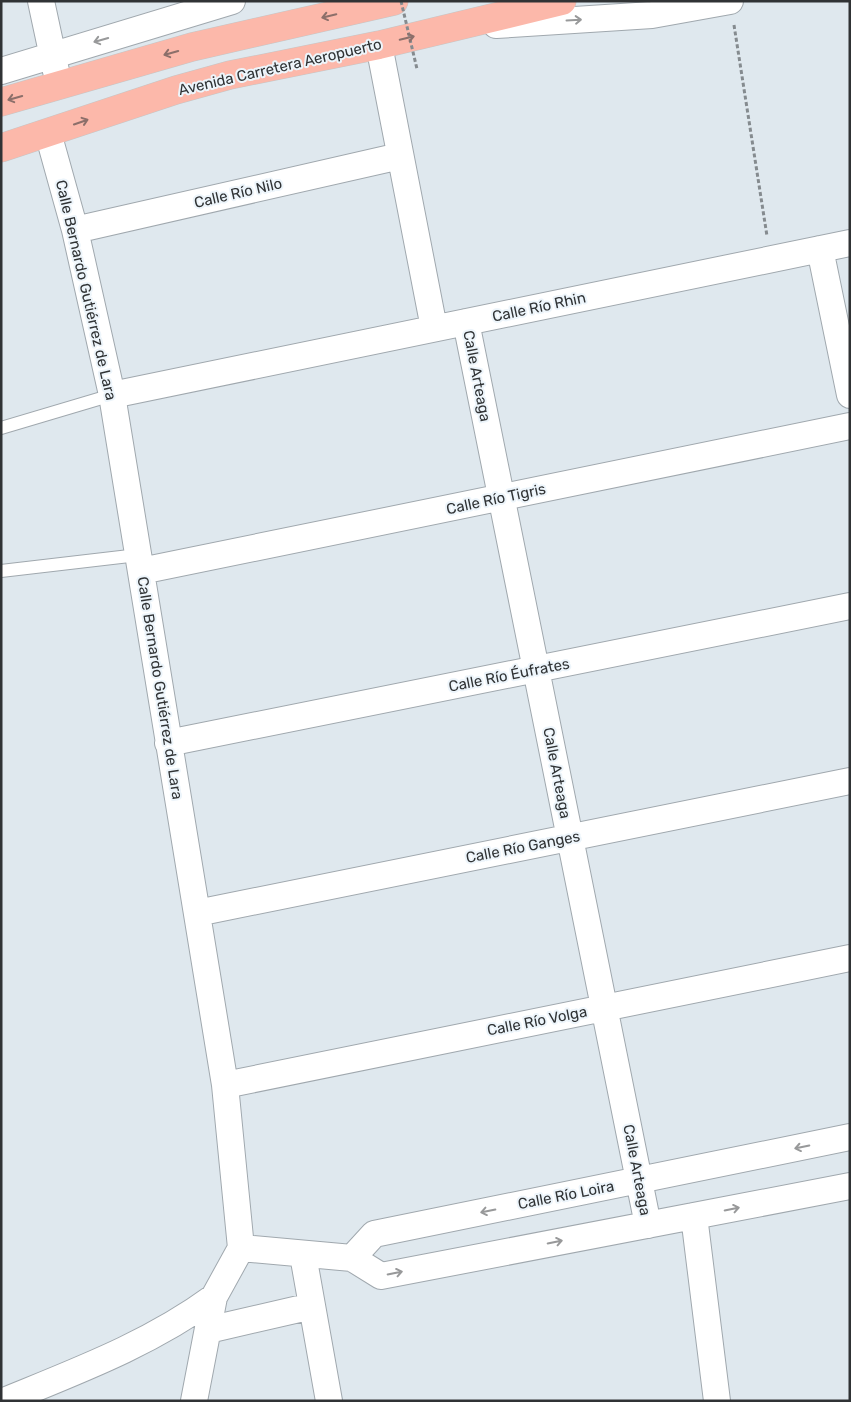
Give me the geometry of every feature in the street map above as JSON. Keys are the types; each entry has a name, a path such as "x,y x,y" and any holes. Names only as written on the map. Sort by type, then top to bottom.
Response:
{"main road":[{"path":"1,102 192,47 394,1"},
{"name":"Avenida Carretera Aeropuerto","path":"1,148 176,90 230,75 379,44 562,1"}],"street":[{"path":"41,1 60,85"},
{"path":"1,71 232,1"},
{"path":"455,27 652,15 730,1"},
{"path":"379,44 434,328"},
{"name":"Calle Bernardo Gutiérrez de Lara","path":"48,133 75,230 112,395 225,1085 241,1248"},
{"name":"Calle Río Nilo","path":"75,230 400,156"},
{"name":"Calle Río Rhin","path":"112,395 850,243"},
{"path":"820,249 850,395"},
{"name":"Calle Arteaga","path":"466,322 648,1225"},
{"name":"Calle Río Tigris","path":"140,563 502,497 850,426"},
{"name":"Calle Río Éufrates","path":"168,744 850,606"},
{"name":"Calle Río Ganges","path":"197,913 850,781"},
{"name":"Calle Río Volga","path":"225,1085 850,958"},
{"name":"Calle Río Loira","path":"352,1258 374,1234 850,1137"},
{"path":"194,1401 214,1297 241,1248 352,1258 381,1276 850,1186"},
{"path":"694,1216 717,1401"},
{"path":"303,1255 329,1401"},
{"path":"4,1401 114,1356 193,1312 214,1297"},
{"path":"208,1330 312,1306"}],"lane":[{"path":"1,428 112,395"},
{"path":"1,571 140,563"}],"path":[{"path":"401,1 417,69"},
{"path":"730,1 771,259"}]}
